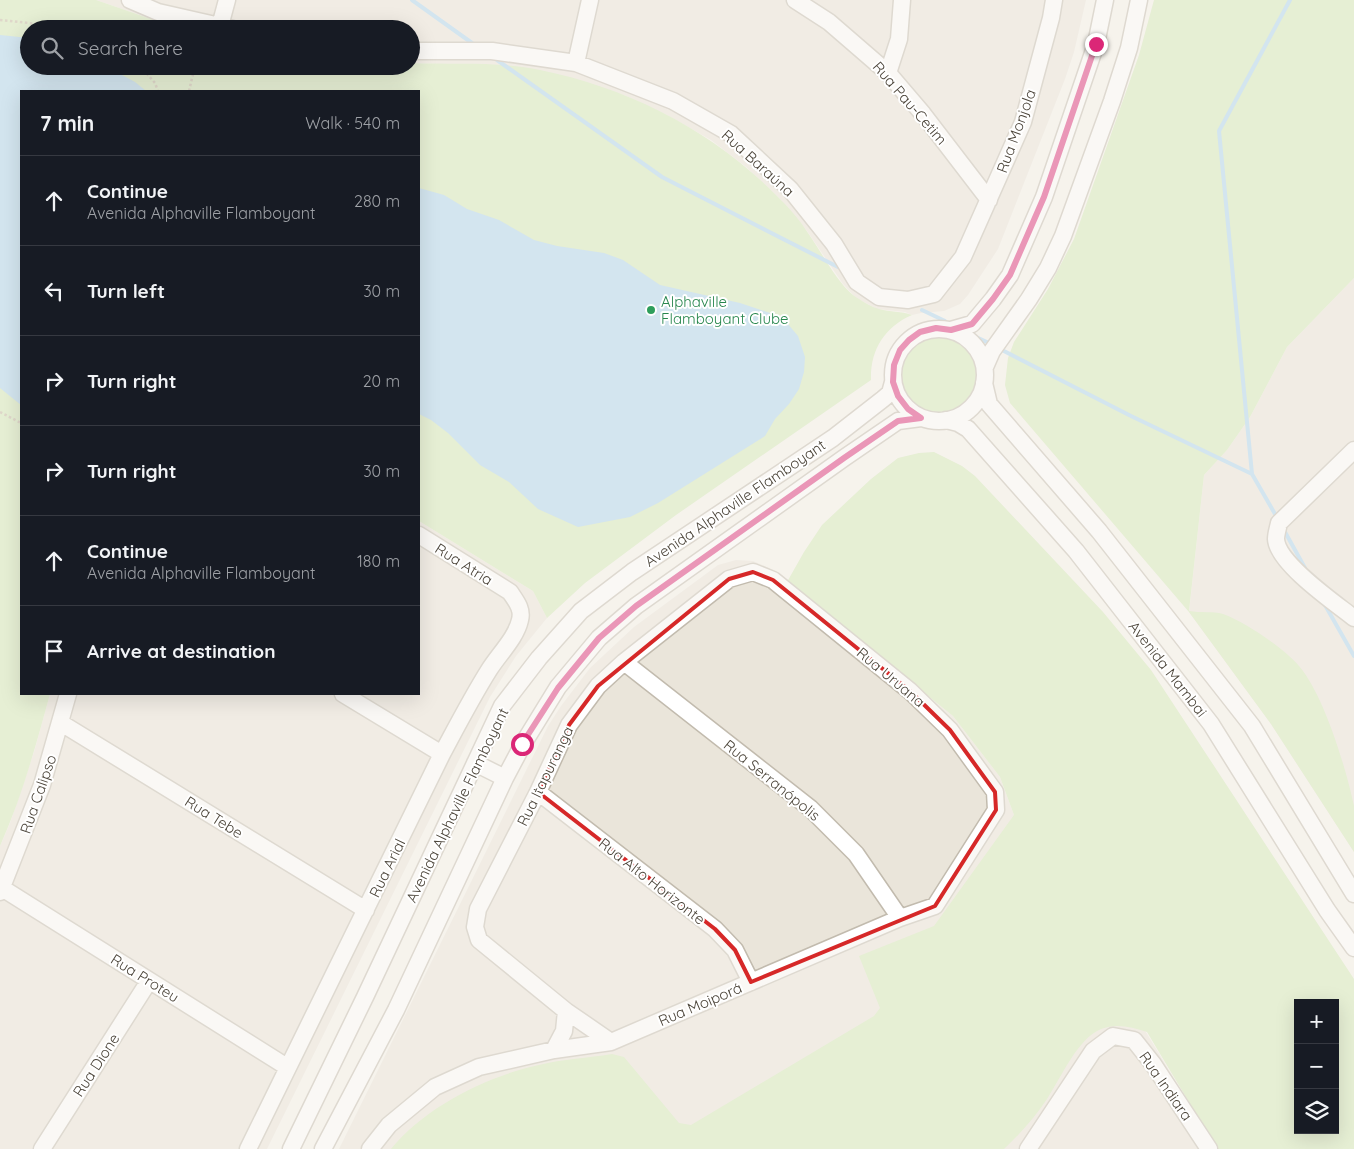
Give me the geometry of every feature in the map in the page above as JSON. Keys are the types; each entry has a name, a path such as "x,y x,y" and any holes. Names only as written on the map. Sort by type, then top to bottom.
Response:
{"street":[{"path":"130,0 158,12 194,20"},
{"path":"227,20 228,0"},
{"path":"576,63 590,0"},
{"name":"Rua Pau-Cetim","path":"794,0 829,22 888,73 923,114 989,200"},
{"path":"888,73 899,39 902,0"},
{"name":"Rua Monjola","path":"963,257 1023,122 1052,18 1054,0"},
{"path":"951,330 972,324 1010,275 1044,197 1096,44 1105,0"},
{"path":"984,375 979,351 966,337 951,330 936,328 920,332 900,350 894,365 893,382 898,396 908,409 921,418 937,421 953,419 968,410 979,398 992,351 1029,299 1048,268 1063,236 1112,101 1129,48 1138,0"},
{"name":"Rua Baraúna","path":"420,51 492,51 576,63 673,101 731,134 790,189 834,244 857,282 879,297 908,300 934,294 963,257"},
{"name":"Avenida Mambai","path":"984,375 989,404 1099,531 1252,726 1354,894"},
{"name":"Avenida Alphaville Flamboyant","path":"291,1149 366,997 502,706 539,658 581,610 632,572 833,438 890,393 893,382"},
{"name":"Avenida Alphaville Flamboyant","path":"323,1149 396,1010 504,778 522,744 558,688 599,638 636,606 898,421 921,418"},
{"name":"Avenida Mambai","path":"946,420 958,423 968,429 1076,551 1212,724 1327,910 1354,948"},
{"path":"1354,450 1279,523 1276,538 1280,552 1300,574 1354,618"},
{"name":"Rua Atria","path":"420,536 510,592"},
{"name":"Rua Itapuranga","path":"566,1011 479,940 475,927 478,909 538,792 568,726 598,686 624,662 729,579 753,572"},
{"name":"Rua Uruana","path":"753,572 772,580 780,586 910,691 950,730 995,792 996,810"},
{"name":"Rua Arial","path":"248,1149 442,754 490,668 515,632 520,621 521,612 518,602 510,592"},
{"name":"Rua Serranópolis","path":"624,662 810,808 856,854 900,918"},
{"name":"Rua Calipso","path":"1,890 42,785 68,695"},
{"path":"345,695 442,754"},
{"name":"Rua Tebe","path":"61,723 366,910"},
{"path":"476,763 504,778"},
{"name":"Rua Alto Horizonte","path":"538,792 715,929 735,950 751,982"},
{"name":"Rua Moiporá","path":"370,1149 389,1124 435,1088 479,1067 554,1050 611,1042 900,918 935,906 996,810"},
{"name":"Rua Proteu","path":"1,890 287,1067"},
{"name":"Rua Dione","path":"42,1149 149,981"},
{"path":"554,1050 564,1032 566,1011 611,1042"},
{"name":"Rua Indiara","path":"1028,1149 1093,1051 1113,1036 1134,1040 1154,1064 1209,1149"}],"path":[{"path":"0,20 20,22"},
{"path":"148,75 158,90"},
{"path":"189,90 193,75"},
{"path":"0,412 20,422"}],"highlighted area":[{"path":"753,572 773,580 910,691 950,730 995,792 996,810 935,906 751,982 735,950 715,929 538,792 569,725 598,686 729,579"}],"shaded area":[{"path":"96,0 1086,0 1074,52 1065,79 998,249 960,304 944,311 912,315 905,312 877,309 856,298 843,284 807,231 778,197 746,167 711,140 667,115 626,96 578,80 420,63 420,20 154,20"},
{"path":"1354,278 1354,852 1271,724 1189,612 1204,475 1227,450 1250,417 1287,347"},
{"path":"420,522 533,591 547,618 516,656 490,697 267,1149 0,1149 0,846 10,823 34,752 50,695 420,695"},
{"path":"736,560 753,561 769,568 953,716 1000,777 1014,815 1217,1149 339,1149 548,726 561,706 590,668 634,627 718,565"}],"green space":[{"name":"Alphaville Flamboyant Clube","path":"0,0 96,0 154,20 20,20 20,75 420,75 420,63 492,64 540,70 606,88 668,115 725,151 752,173 798,218 831,269 852,294 876,308 912,315 902,320 886,333 873,359 871,380 676,515 585,583 547,618 533,591 420,522 420,90 20,90 20,695 50,695 22,790 0,846"},
{"path":"1154,0 1354,0 1354,278 1287,347 1250,417 1227,450 1204,475 1189,611 1219,613 1242,623 1284,651 1299,666 1308,679 1333,733 1350,790 1354,806 1354,852 1271,724 1189,612 1010,403 1005,385 1008,358 1014,342 1048,289 1074,239 1139,55"},
{"path":"939,336 954,339 966,348 975,360 978,375 975,390 966,402 954,411 939,414 924,411 912,402 903,390 900,375 903,360 912,348 924,339"},
{"path":"934,452 962,466 975,476 1103,612 1151,670 1354,979 1354,1149 1217,1149 1147,1032 1118,1026 1101,1029 1084,1041 1070,1060 1047,1099 1004,1149 391,1149 421,1120 458,1095 478,1085 539,1065 612,1054 624,1057 679,1123 691,1125 874,1016 880,1008 859,956 934,926 1014,815 1000,777 953,716 787,582 822,525 871,479 898,458"}],"water":[{"path":"0,35 20,37 20,75 122,75 145,90 20,90 20,404 0,388"},
{"path":"420,188 444,195 467,209 499,220 534,240 557,246 604,253 623,260 660,285 740,303 773,314 787,323 798,336 805,357 804,372 799,389 789,404 775,419 765,436 658,503 630,517 578,527 538,509 509,482 480,465 448,433 420,414"}],"waterway":[{"path":"412,0 472,43"},
{"path":"1275,514 1252,474 1219,131 1290,0"},
{"path":"497,60 662,177 838,267"},
{"path":"922,310 945,321"},
{"path":"976,337 989,343"},
{"path":"1002,350 1131,416 1252,474"},
{"path":"1285,532 1305,568"},
{"path":"1325,605 1354,656"}],"place":[{"name":"Alphaville Flamboyant Clube","path":"651,310"}],"route":[{"path":"522,744 558,688 599,638 636,606 898,421 921,418 908,409 898,396 893,382 894,365 900,350 920,332 936,328 951,330 972,324 1010,275 1044,197 1096,44"}]}
